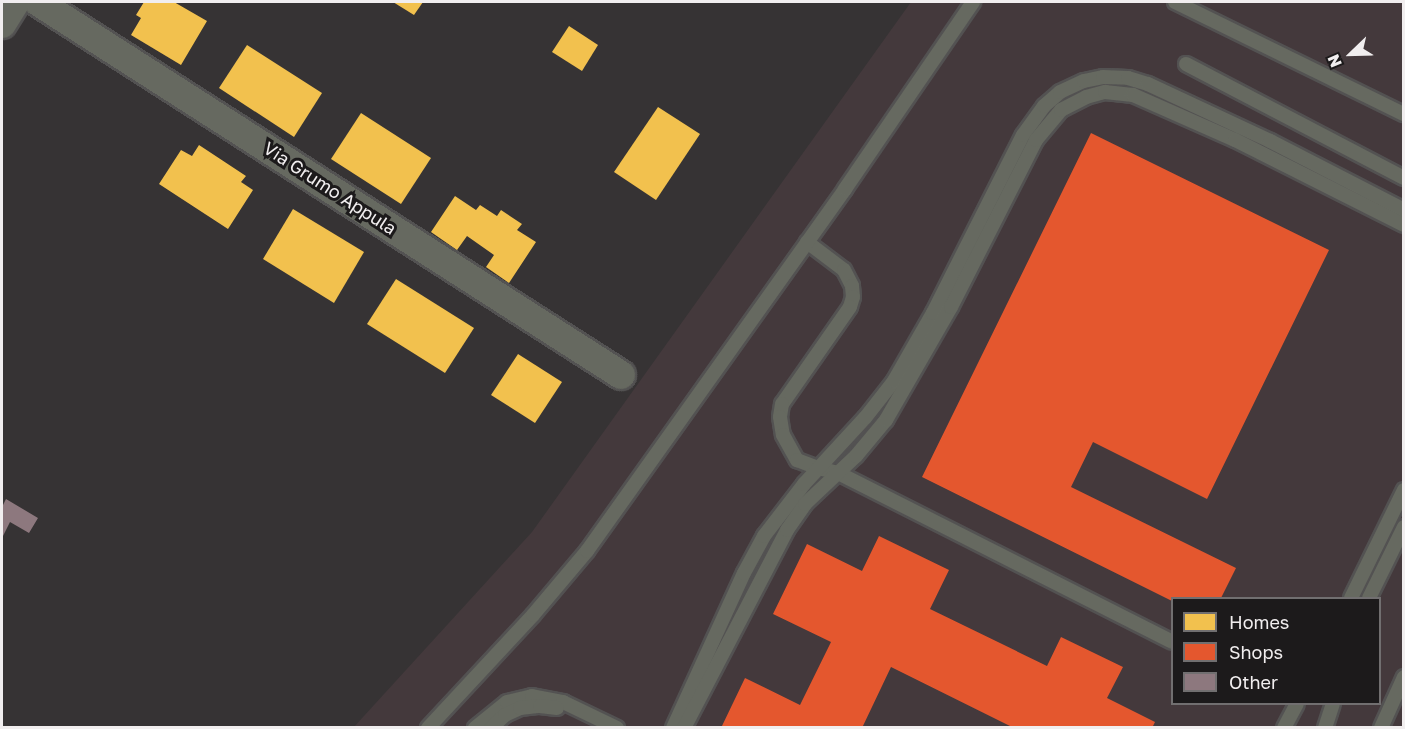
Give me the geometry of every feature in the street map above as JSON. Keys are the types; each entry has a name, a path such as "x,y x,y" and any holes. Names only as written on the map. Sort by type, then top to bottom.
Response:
{"street":[{"path":"2,24 16,2"},
{"name":"Via Grumo Appula","path":"38,2 621,375"}],"lane":[{"path":"428,728 577,564 807,242 973,2"},
{"path":"1175,2 1404,114"},
{"path":"1186,64 1404,178"},
{"path":"673,728 750,561 778,516 818,468 865,418 894,381 922,334 1023,135 1044,106 1071,86 1110,76 1128,78 1159,87 1404,210"},
{"path":"684,728 736,622 793,520 812,497 875,435 897,402 951,308 1041,131 1061,110 1086,97 1113,91 1145,99 1235,140 1404,225"},
{"path":"807,242 844,270 853,292 850,307 812,357 781,409 781,429 788,447 797,460 838,473 1171,641"},
{"path":"1351,597 1404,490"},
{"path":"1370,597 1404,527"},
{"path":"1381,728 1404,677"},
{"path":"475,728 507,702 532,696 563,702 616,728"},
{"path":"491,728 510,712 540,705 568,712 598,728"},
{"path":"1324,728 1332,705"},
{"path":"1284,728 1292,706"}],"shaded area":[{"path":"911,2 1403,2 1403,727 353,728 532,532"}],"building: Homes":[{"path":"144,2 174,2 207,21 181,65 131,35 141,18 136,15"},
{"path":"393,2 423,2 414,15"},
{"path":"569,26 598,45 582,71 552,52"},
{"path":"247,45 322,93 294,137 219,88"},
{"path":"658,107 700,134 656,200 614,172"},
{"path":"361,113 431,158 401,204 331,159"},
{"path":"199,145 246,176 241,182 253,190 228,229 159,184 181,150 192,156"},
{"path":"455,196 476,210 480,205 497,216 501,210 522,224 517,230 536,242 509,283 486,267 494,255 467,236 457,250 431,232"},
{"path":"293,209 364,252 334,303 263,259"},
{"path":"396,279 474,328 445,373 367,324"},
{"path":"518,354 562,382 535,423 491,395"}],"building: Shops":[{"path":"1091,133 1329,250 1207,499 1093,442 1071,487 1236,568 1222,597 1171,597 1171,601 922,477"},
{"path":"879,536 949,570 930,609 1047,666 1061,637 1123,667 1107,698 1155,722 1152,728 1014,728 891,667 862,728 721,728 745,678 800,705 831,642 773,614 807,544 862,571"}],"building: Other":[{"path":"6,499 38,518 29,533 10,522 2,538 2,507"}]}
